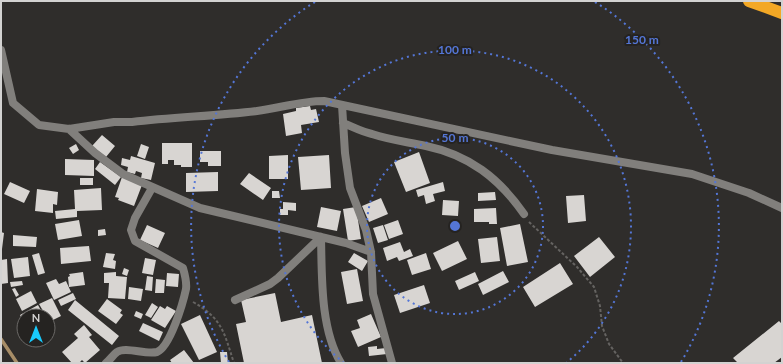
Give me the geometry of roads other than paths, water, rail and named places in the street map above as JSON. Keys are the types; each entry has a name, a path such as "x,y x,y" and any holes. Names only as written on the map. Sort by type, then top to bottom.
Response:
{"highway":[{"path":"749,1 782,13"}],"street":[{"path":"1,50 13,103 39,126 69,129 114,122 132,122 259,110 311,101 324,101 552,150 692,174 749,194 782,208"},
{"path":"342,105 344,152 350,188 366,230 371,252 373,294 392,363"},
{"path":"343,123 371,134 449,152 468,161 493,177 514,200 524,214"},
{"path":"69,129 123,174 200,208 346,243 371,252"},
{"path":"106,363 118,352 124,350 150,352 158,351 167,342 176,323 186,288 186,278 183,268 134,241 131,230 135,218 152,188"},
{"path":"235,300 270,284 321,237"},
{"path":"321,237 323,298 327,324 337,357 341,363"}],"waterway":[{"path":"1,339 17,363"}]}
